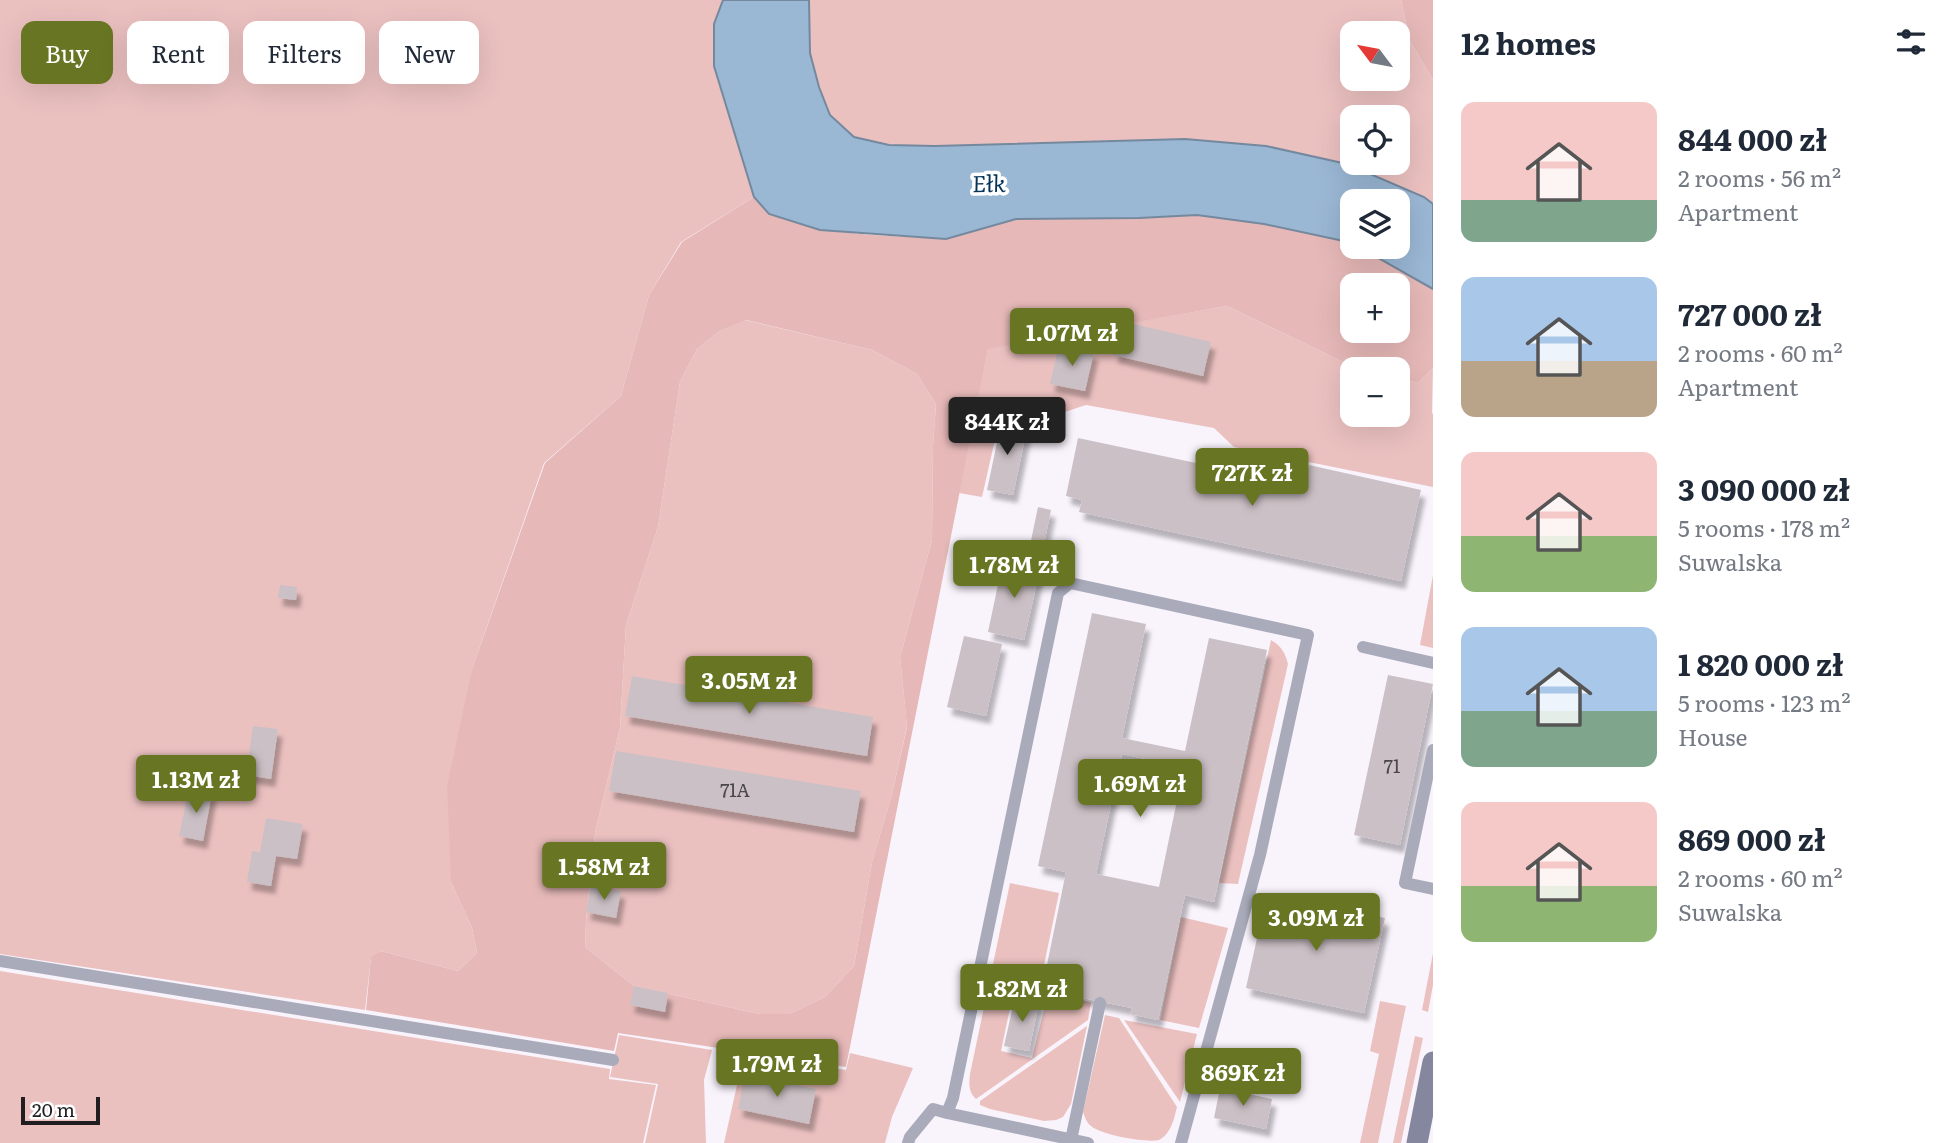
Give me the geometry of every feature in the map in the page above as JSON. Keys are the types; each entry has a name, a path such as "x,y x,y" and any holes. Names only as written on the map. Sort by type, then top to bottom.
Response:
{"street":[{"path":"1417,1143 1433,1062"}],"lane":[{"path":"947,1113 953,1098 1058,593 1070,583 1308,635 1260,855 1181,1143"},
{"path":"1363,647 1433,663"},
{"path":"1433,750 1405,883 1433,889"},
{"path":"0,961 613,1060"},
{"path":"1072,1140 1100,1003"},
{"path":"908,1143 933,1109 1087,1143"}],"shaded area":[{"path":"0,0 723,0 714,24 714,66 754,197 681,242 649,295 621,396 544,463 472,669 451,882 472,928 477,953 458,971 381,951 371,958 365,1010 0,954"},
{"path":"809,0 1401,0 1406,21 1340,21 1340,91 1410,91 1410,41 1433,80 1433,204 1410,189 1373,175 1410,175 1410,105 1340,105 1340,162 1266,146 1185,139 889,145 854,137 830,115 810,53"},
{"path":"1401,0 1433,0 1433,80 1410,41 1410,21 1406,21"},
{"path":"754,197 769,214 820,230 872,235 946,239 1016,219 1197,215 1264,224 1340,240 1340,259 1384,259 1407,273 1340,273 1340,343 1410,343 1410,275 1433,289 1433,368 1418,383 1410,381 1410,357 1340,357 1340,361 1227,306 988,349 846,1067 618,1033 614,1051 366,1010 371,957 381,951 458,971 477,953 472,928 451,882 447,786 472,669 545,463 621,396 649,295 682,242","holes":["746,320 872,350 917,374 936,404 932,540 900,657 907,727 892,794 872,862 854,966 825,997 789,1014 759,1014 634,986 585,947 586,921 595,833 620,728 626,625 658,527 680,382 697,349 718,332"]},
{"path":"1227,306 1340,361 1340,427 1410,427 1410,381 1418,383 1433,368 1433,487 1234,447 1214,428 1086,405 1031,423 1000,417 982,497 959,493 988,348"},
{"path":"745,320 872,350 917,374 936,404 932,540 900,657 907,726 892,794 872,862 854,966 825,997 789,1014 759,1014 634,986 585,947 595,833 620,728 626,625 658,527 680,382 697,349 718,332"},
{"path":"1433,575 1433,648 1420,645"},
{"path":"1271,640 1282,650 1288,664 1238,884 1219,883"},
{"path":"1010,883 1059,893 1038,994 1014,989 1001,1051 1032,1058 1047,998 1064,1001 1065,997 1091,1002 1088,1020 976,1099 970,1090 970,1074"},
{"path":"1181,917 1228,928 1199,1028 1160,1020"},
{"path":"1433,953 1433,985 1428,1012 1422,1010"},
{"path":"0,971 610,1069 609,1079 656,1085 643,1143 0,1143"},
{"path":"1380,1001 1406,1006 1378,1143 1360,1143 1379,1054 1370,1051"},
{"path":"1105,1015 1119,1018 1177,1107 1169,1130 1159,1140 1114,1135 1096,1129 1085,1118 1083,1112"},
{"path":"1124,1020 1197,1034 1180,1102"},
{"path":"1087,1026 1071,1104 1063,1117 1044,1121 980,1105 980,1101"},
{"path":"619,1035 712,1050 704,1080 706,1143 645,1143 658,1084 610,1077"},
{"path":"1415,1036 1423,1038 1401,1143 1393,1143"},
{"path":"850,1053 913,1068 892,1117 885,1143 724,1143 744,1054 846,1070"}],"water":[{"name":"Ełk","path":"723,0 809,0 810,53 819,87 830,115 854,137 889,145 1185,139 1266,146 1340,162 1340,175 1373,175 1405,189 1340,189 1340,240 1264,224 1197,215 1016,219 946,239 820,230 769,214 754,197 714,66 714,24"},
{"path":"1410,191 1433,204 1433,289 1410,276 1410,273 1405,273 1380,259 1410,259"}],"building":[{"path":"1121,321 1211,342 1203,376 1113,355"},
{"path":"1059,344 1094,352 1085,391 1050,384"},
{"path":"1002,419 1028,424 1013,495 987,490"},
{"path":"1078,438 1305,486 1309,465 1421,490 1401,581 1079,512 1082,500 1066,496"},
{"path":"1038,507 1051,510 1041,558 1028,555"},
{"path":"1003,561 1040,569 1024,640 988,632"},
{"path":"280,585 297,587 296,600 278,598"},
{"path":"1092,613 1146,624 1122,738 1185,751 1209,638 1267,650 1214,902 1185,895 1158,1020 1130,1014 1132,1008 1063,994 1062,998 1041,994 1066,872 1038,866","holes":["1122,754 1184,767 1159,887 1096,874"]},
{"path":"964,636 1002,644 986,716 947,707"},
{"path":"1388,675 1433,684 1400,845 1354,835"},
{"path":"632,676 873,717 867,756 625,716"},
{"path":"253,726 278,729 271,779 246,775"},
{"path":"616,751 861,791 854,832 609,791"},
{"path":"189,788 212,793 203,841 179,836"},
{"path":"266,818 303,824 297,859 276,856 271,886 247,882 252,851 260,852"},
{"path":"591,885 621,891 616,918 586,912"},
{"path":"1267,893 1385,918 1364,1013 1246,988"},
{"path":"634,986 668,993 665,1012 630,1005"},
{"path":"1015,997 1039,1002 1029,1051 1004,1046"},
{"path":"745,1074 816,1089 809,1124 738,1109"},
{"path":"1220,1088 1272,1099 1266,1129 1214,1118"}]}
